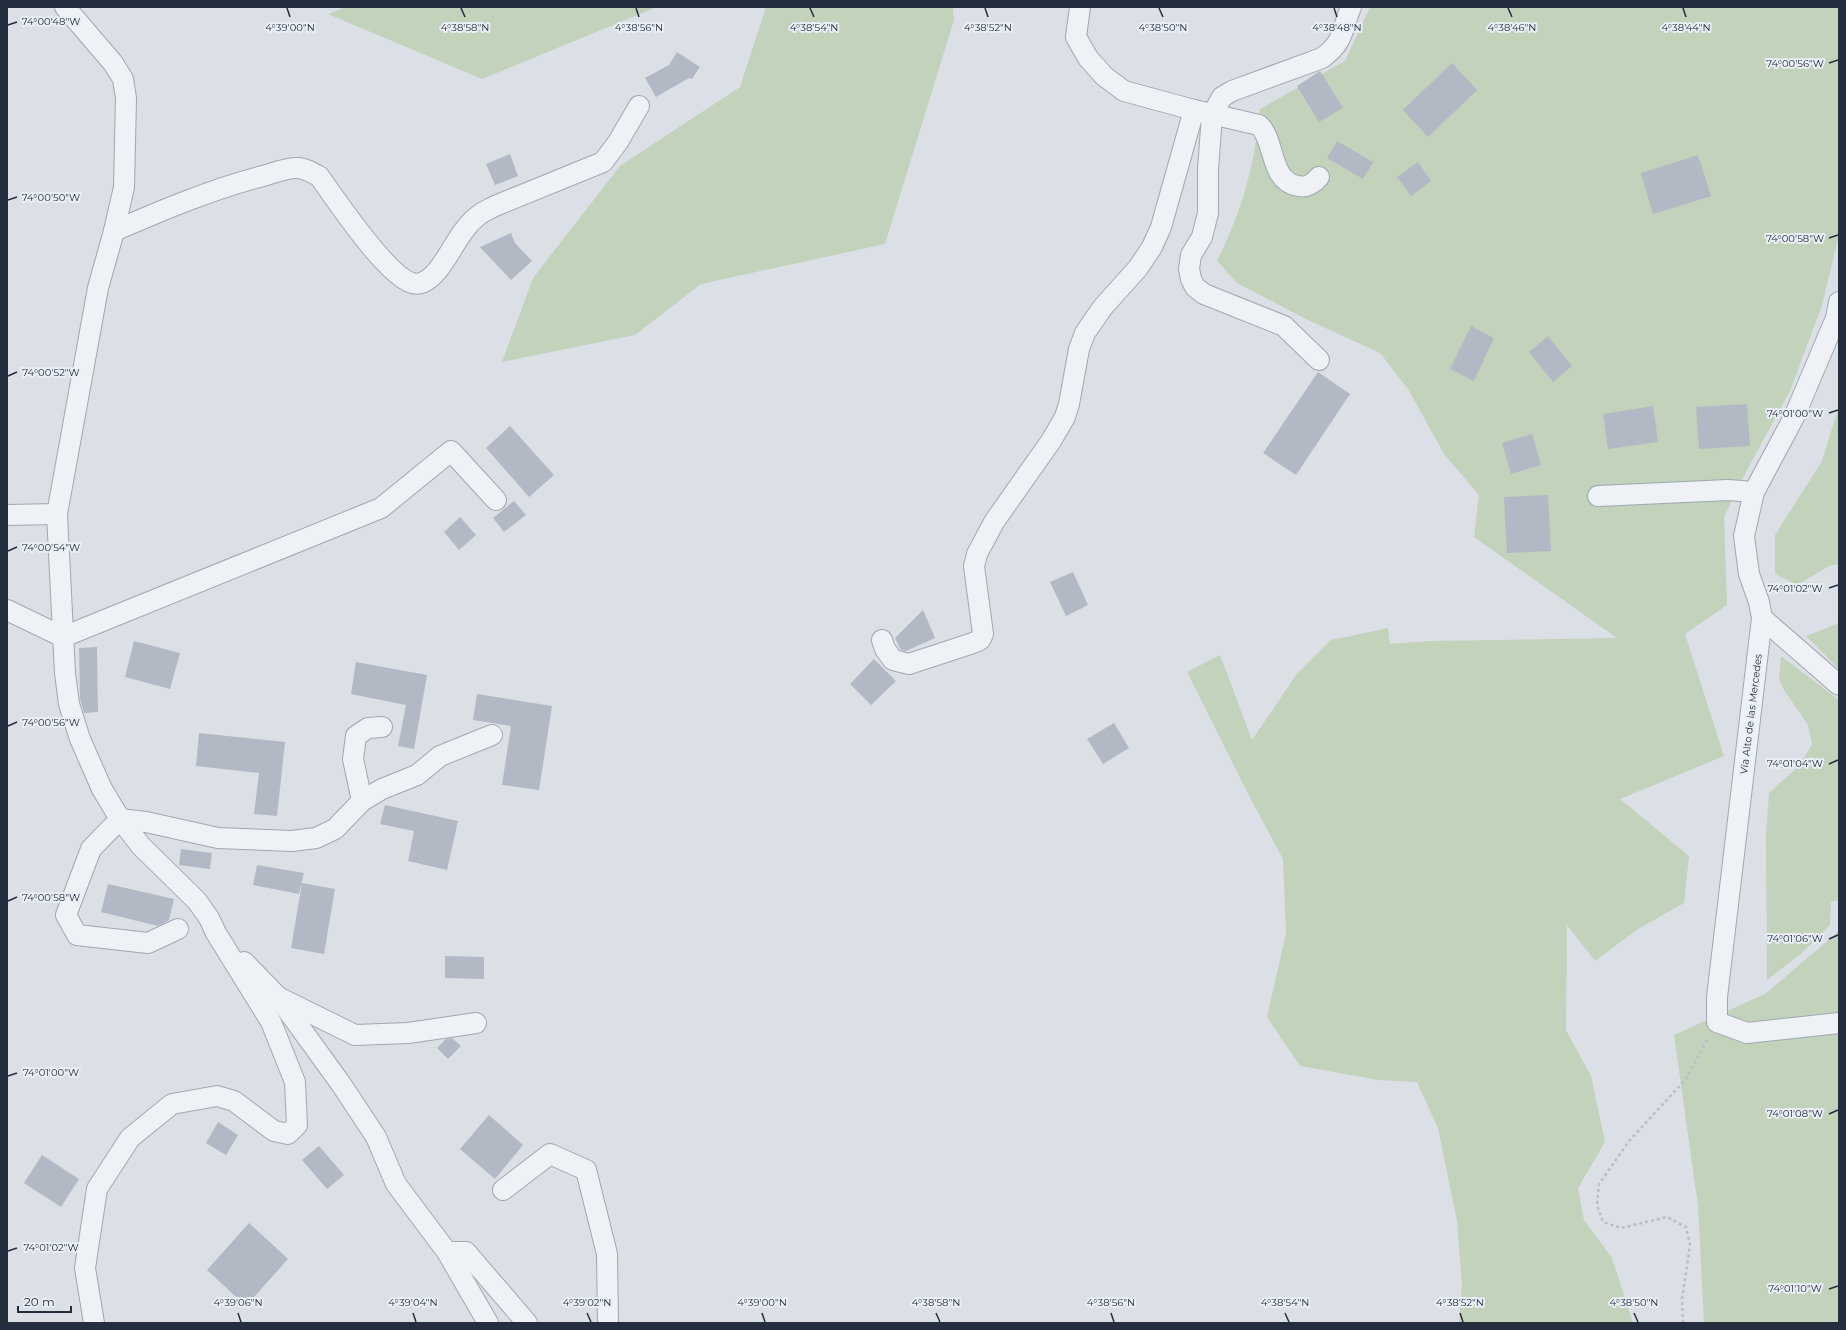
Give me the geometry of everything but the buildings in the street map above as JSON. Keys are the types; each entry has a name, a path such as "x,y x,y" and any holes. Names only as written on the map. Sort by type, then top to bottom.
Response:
{"street":[{"path":"65,7 113,63 123,79 126,98 124,187 114,231 98,288 57,514 63,637 69,704 80,738 102,789 120,819 141,846 197,901 209,918 216,933 271,1022 295,1082 297,1125 288,1134 274,1131 234,1101 217,1096 172,1104 130,1138 97,1189 85,1268 94,1323"},
{"path":"1080,7 1076,37 1088,58 1104,76 1124,91 1203,113 1259,125 1266,133 1276,166 1283,178 1292,185 1304,187 1313,184 1319,177"},
{"path":"882,640 885,649 893,660 909,664 980,640 984,634 974,566 977,554 994,522 1051,441 1065,417 1069,404 1078,349 1085,333 1103,307 1138,268 1152,247 1203,113 1222,97 1232,91 1322,58 1334,49 1343,34 1351,7"},
{"path":"114,231 193,199 253,178 299,168 308,170 318,176 370,245 388,266 411,283 418,284 426,282 438,270 470,224 479,215 495,206 603,162 618,142 639,106"},
{"path":"1203,113 1208,169 1208,213 1202,237 1191,255 1189,268 1191,279 1195,287 1204,294 1284,326 1319,360"},
{"name":"Vía Alto de las Mercedes","path":"1717,1022 1717,997 1762,618 1759,602 1749,574 1744,536 1754,492 1794,417 1838,312"},
{"path":"7,610 63,637 381,508 451,451 496,500"},
{"path":"1598,496 1728,490 1754,492"},
{"path":"7,515 57,514"},
{"path":"1762,618 1839,685"},
{"path":"362,801 353,759 356,736 368,728 382,727"},
{"path":"120,819 146,822 218,838 292,841 316,838 335,829 362,801 382,789 417,775 440,756 492,735"},
{"path":"120,819 91,849 66,915 77,934 120,941 148,943 178,929"},
{"path":"216,933 278,997 341,1084 376,1137 396,1184 447,1252 488,1323"},
{"path":"278,997 355,1035 408,1033 476,1023"},
{"path":"1717,1022 1747,1033 1839,1023"},
{"path":"503,1190 550,1154 586,1170 607,1254 608,1323"},
{"path":"447,1252 466,1252 527,1323"}],"path":[{"path":"1683,1323 1682,1299 1690,1245 1686,1227 1667,1217 1621,1228 1603,1222 1597,1205 1599,1184 1629,1141 1686,1079 1717,1022"}],"green space":[{"path":"346,7 657,7 482,79 328,14"},
{"path":"766,7 953,7 954,20 885,244 701,284 635,335 502,362 533,278 620,166 740,87"},
{"path":"1370,7 1839,7 1839,235 1822,305 1790,391 1747,470 1724,517 1727,605 1685,634 1724,756 1620,799 1689,856 1684,903 1638,929 1595,961 1567,925 1566,1030 1591,1076 1605,1142 1578,1188 1584,1220 1612,1258 1633,1323 1459,1323 1462,1285 1457,1221 1438,1128 1417,1082 1378,1080 1300,1066 1267,1017 1286,933 1283,859 1246,790 1187,672 1220,655 1252,740 1296,675 1331,640 1388,628 1390,644 1430,641 1617,638 1474,537 1479,495 1444,454 1408,389 1380,353 1308,320 1237,283 1217,261 1233,227 1245,191 1254,153 1260,109 1345,61"},
{"path":"1839,406 1839,565 1831,565 1797,585 1775,574 1775,535 1822,461"},
{"path":"1839,623 1839,669 1806,636"},
{"path":"1781,656 1839,700 1839,900 1831,902 1830,925 1802,953 1767,980 1766,834 1769,793 1800,765 1812,744 1808,725 1784,690 1779,680"},
{"path":"1839,931 1839,1323 1704,1323 1698,1206 1674,1035 1765,994"}]}
